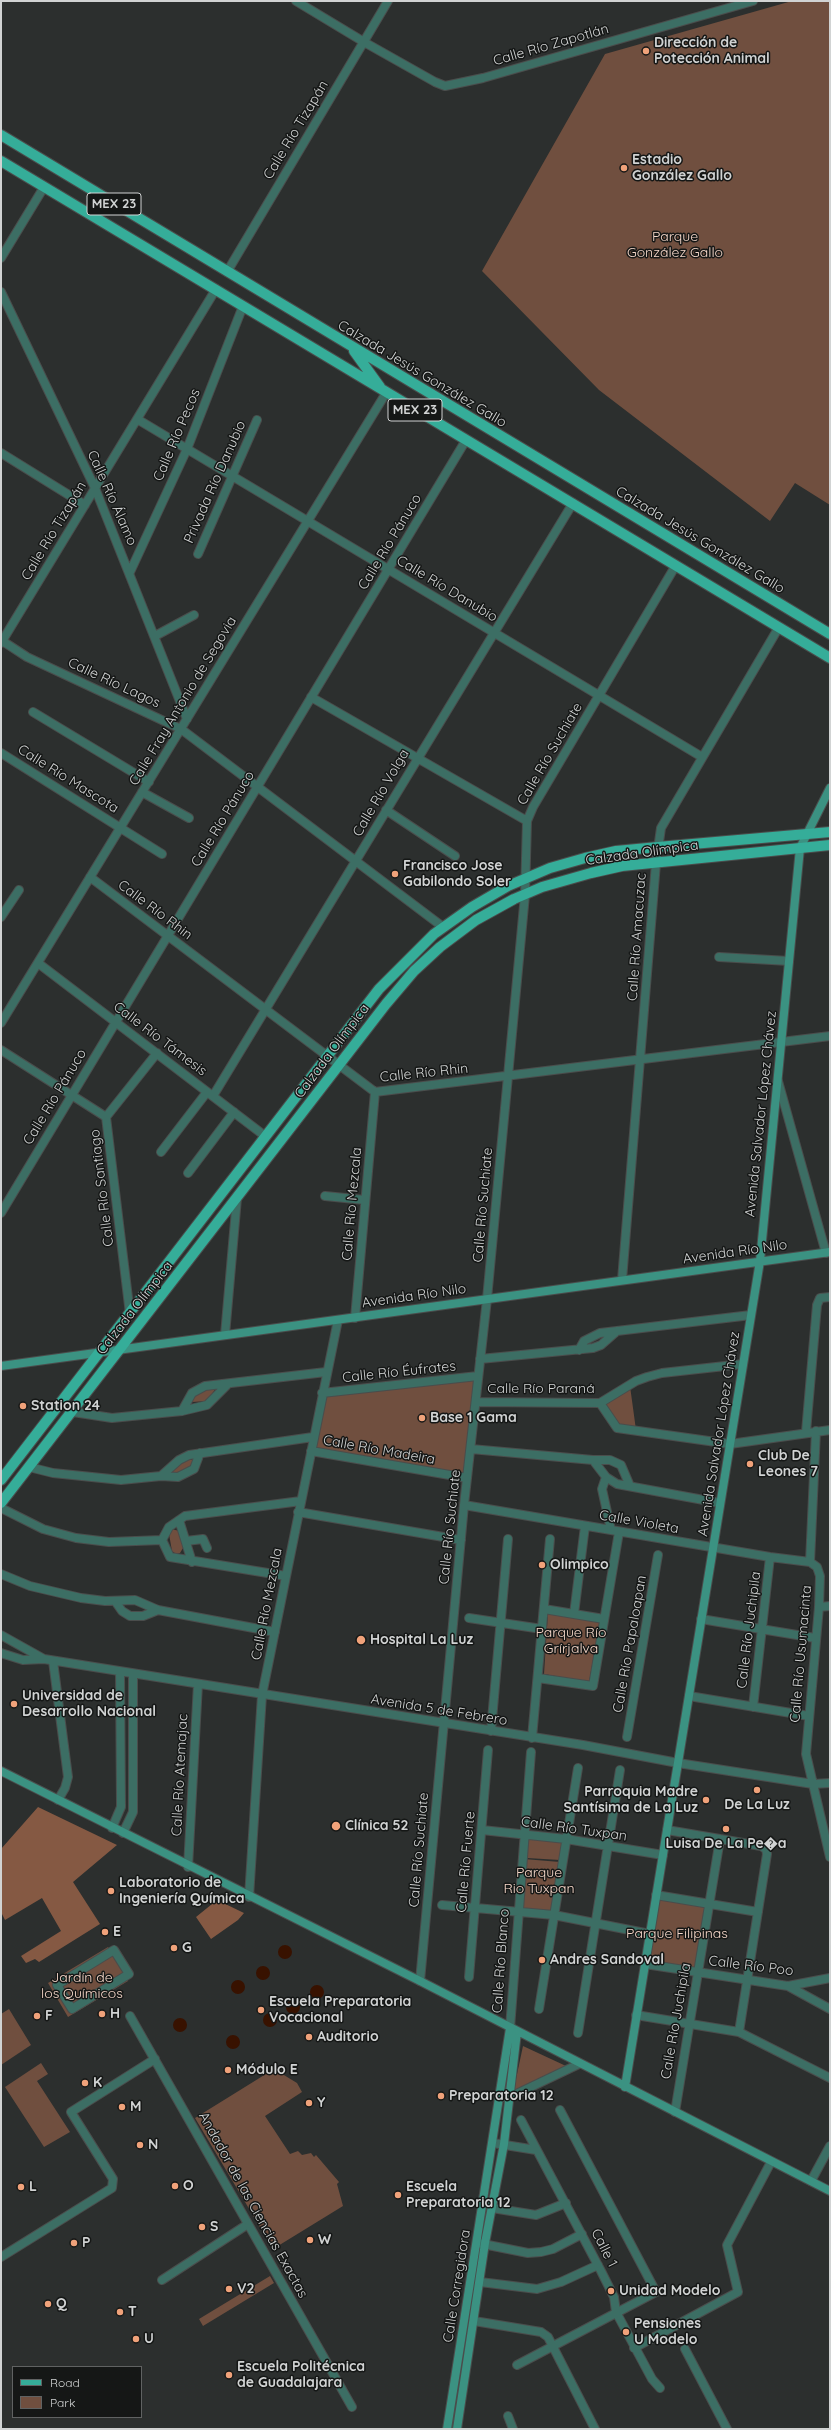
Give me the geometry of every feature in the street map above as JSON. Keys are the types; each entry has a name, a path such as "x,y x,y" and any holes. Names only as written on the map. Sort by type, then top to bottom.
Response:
{"main road":[{"name":"Calzada Jesús González Gallo","path":"1,135 352,348 830,634"},
{"name":"MEX 23","path":"1,161 830,658"},
{"path":"352,348 385,392"},
{"name":"Calzada Olímpica","path":"1,1480 379,989 408,958 443,927 488,897 526,878 585,858 616,852 658,847 830,832"},
{"name":"Calzada Olímpica","path":"1,1503 73,1412 398,988 427,959 476,920 525,894 562,880 591,873 656,863 830,845"}],"street":[{"name":"Calle Río Zapotlán","path":"296,1 364,42 445,86 483,78 753,1"},
{"name":"Calle Río Tizapán","path":"228,272 388,1"},
{"path":"1,258 44,187"},
{"name":"Calle Río Tizapán","path":"1,641 216,290"},
{"name":"Calle Río Álamo","path":"1,292 95,488 130,572 187,719"},
{"name":"Calle Río Pecos","path":"130,572 187,449 243,306"},
{"name":"Calle Fray Antonio de Segovia","path":"1,1023 308,521 385,392"},
{"name":"Calle Río Danubio","path":"137,419 702,757"},
{"name":"Privada Río Danubio","path":"198,554 257,420"},
{"name":"Calle Río Pánuco","path":"1,1212 466,440"},
{"path":"1,453 85,505"},
{"name":"Calle Río Volga","path":"161,1152 210,1094 266,1010 356,862 416,758 573,503"},
{"name":"Calle Río Suchiate","path":"420,1981 464,1505 487,1299 525,894 527,821 533,807 676,565"},
{"path":"155,636 194,615"},
{"name":"Calle Río Amacuzac","path":"622,1280 656,863 661,828 779,627"},
{"name":"Calle Río Lagos","path":"1,641 28,657 181,729 257,788 443,927"},
{"path":"311,697 527,821"},
{"path":"33,712 148,782"},
{"name":"Calle Río Mascota","path":"1,754 162,854"},
{"name":"Avenida Salvador López Chávez","path":"625,2087 760,1261 800,848 805,834 830,788"},
{"path":"142,792 189,818"},
{"path":"386,810 455,856"},
{"name":"Calle Río Rhin","path":"90,877 375,1092 830,1036"},
{"path":"1,917 4,906 19,890"},
{"path":"719,957 789,961"},
{"name":"Calle Río Támesis","path":"38,963 265,1136"},
{"path":"1,1050 106,1117"},
{"name":"Calle Río Santiago","path":"130,1314 106,1117 157,1053"},
{"path":"778,1081 828,1252"},
{"name":"Calle Río Mezcala","path":"355,1318 375,1092"},
{"path":"188,1173 234,1112"},
{"path":"325,1196 366,1200"},
{"path":"225,1335 237,1198"},
{"name":"Avenida Río Nilo","path":"1,1366 828,1252"},
{"path":"806,1432 817,1305 820,1298 830,1297"},
{"path":"579,1350 584,1341 591,1336 617,1331 751,1315"},
{"name":"Calle Río Mezcala","path":"249,1897 262,1695 326,1372 338,1320"},
{"path":"480,1359 579,1350 600,1345 617,1331"},
{"name":"Calle Río Paraná","path":"476,1402 600,1403 636,1381 647,1377 662,1373 743,1364"},
{"name":"Calle Río Éufrates","path":"182,1411 195,1390 205,1386 227,1385 326,1372"},
{"name":"Calle Río Éufrates","path":"322,1393 478,1376"},
{"path":"73,1412 112,1418 182,1411 207,1404 215,1399 227,1385"},
{"path":"600,1403 617,1428 730,1444 806,1432 830,1430"},
{"path":"810,1562 816,1431"},
{"name":"Calle Río Madeira","path":"161,1476 179,1460 200,1453 313,1437"},
{"path":"470,1449 593,1460 610,1460 621,1465 630,1486"},
{"name":"Calle Río Madeira","path":"311,1451 467,1478"},
{"path":"29,1467 53,1473 113,1479 161,1476 178,1477 191,1472 198,1462 200,1453"},
{"path":"593,1460 606,1477 617,1484 720,1503"},
{"path":"538,1678 593,1686 604,1619 615,1531 602,1489 606,1477"},
{"path":"162,1540 167,1530 185,1516 301,1500"},
{"name":"Calle Violeta","path":"464,1505 713,1548 810,1562"},
{"path":"1,1508 43,1529 76,1538 109,1542 162,1540"},
{"path":"298,1512 461,1540"},
{"path":"179,1520 192,1562"},
{"path":"574,1614 585,1526"},
{"path":"186,1541 203,1539 207,1548"},
{"path":"491,1731 508,1539"},
{"path":"532,1738 550,1539"},
{"path":"162,1540 170,1557 192,1562 286,1576"},
{"name":"Calle Río Papaloapan","path":"627,1737 658,1555"},
{"name":"Calle Río Juchipila","path":"753,1707 770,1557"},
{"name":"Calle Río Usumacinta","path":"810,1562 817,1567 820,1576 819,1607 815,1638 806,1754 830,1857"},
{"path":"1,1574 54,1592 81,1598 114,1601 135,1600 158,1610 275,1632"},
{"path":"114,1601 122,1611 130,1616 144,1616 158,1610"},
{"path":"819,1607 830,1606"},
{"path":"544,1609 604,1619"},
{"path":"469,1618 542,1629"},
{"path":"701,1619 815,1638"},
{"name":"Avenida 5 de Febrero","path":"1,1635 44,1659"},
{"name":"Avenida 5 de Febrero","path":"1,1653 23,1660 44,1659 444,1723 678,1763 813,1784 830,1783"},
{"path":"53,1661 68,1777 65,1788 58,1800"},
{"path":"112,1828 121,1807 120,1672"},
{"path":"123,1833 133,1812 133,1674"},
{"name":"Calle Río Atemajac","path":"188,1867 198,1684"},
{"path":"689,1696 809,1716"},
{"name":"Calle Río Fuerte","path":"470,1977 488,1750"},
{"name":"Calle Río Blanco","path":"513,2030 518,1912 531,1752"},
{"path":"539,2009 578,1768"},
{"path":"578,2033 620,1770"},
{"path":"1,1771 188,1867 420,1981 579,2064 830,2191"},
{"name":"Calle Río Tuxpan","path":"482,1830 566,1839 663,1855"},
{"path":"667,1830 761,1846 766,1849 767,1854 739,2032"},
{"name":"Calle Río Juchipila","path":"675,2112 688,2024 720,1839"},
{"path":"656,1895 758,1912"},
{"path":"442,1905 554,1915 650,1934"},
{"path":"114,1950 121,1960 129,1974 72,2009 57,1985 114,1950"},
{"name":"Calle Río Poo","path":"645,1964 747,1981 788,1986 830,1978"},
{"path":"788,1986 830,2009"},
{"path":"636,2015 739,2032 830,2078"},
{"name":"Andador de las Ciencias Exactas","path":"130,2016 352,2407"},
{"name":"Calle Corregidora","path":"457,2429 486,2244 504,2144 512,2072 513,2030"},
{"name":"Calle Corregidora","path":"448,2429 503,2072 513,2030"},
{"path":"1,2257 112,2188 113,2179 71,2112 155,2059"},
{"path":"500,2097 510,2097 579,2064"},
{"path":"503,2072 512,2072"},
{"name":"Calle 1","path":"560,2110 656,2292 616,2312"},
{"name":"Calle 1","path":"521,2120 566,2203 614,2297 616,2312 634,2348 660,2388"},
{"path":"495,2128 506,2129"},
{"path":"493,2143 536,2150"},
{"path":"810,2182 830,2146"},
{"path":"634,2348 738,2292 727,2245 772,2162"},
{"path":"492,2208 536,2215 566,2203"},
{"path":"162,2280 204,2251 248,2224"},
{"path":"476,2242 528,2253 553,2249 582,2234"},
{"path":"480,2282 538,2289 562,2282 598,2265"},
{"path":"517,2365 616,2312"},
{"path":"474,2321 541,2332 548,2337 595,2429"},
{"path":"686,2349 728,2429"},
{"path":"454,2385 464,2387"},
{"path":"508,2416 513,2429"}],"green space":[{"name":"Parque González Gallo","path":"792,1 830,1 830,505 795,483 770,521 599,390 482,271 605,54"},
{"path":"478,1376 467,1478 311,1451 322,1393"},
{"path":"630,1386 636,1430 617,1427 601,1403"},
{"path":"216,1388 207,1401 192,1402 196,1391"},
{"path":"186,1459 194,1460 189,1469 173,1474 169,1472"},
{"path":"172,1529 179,1531 183,1548 180,1553 176,1554 172,1551 169,1534"},
{"name":"Parque Río Grírjalva","path":"548,1612 600,1621 589,1682 544,1674"},
{"path":"528,1836 564,1840 560,1860 527,1858"},
{"name":"Parque Rio Tuxpan","path":"524,1859 560,1862 552,1912 520,1910"},
{"name":"Parque Filipinas","path":"656,1895 709,1904 697,1973 645,1964"},
{"name":"Jardín de los Químicos","path":"108,1947 128,1981 68,2017 48,1983"},
{"path":"9,2009 31,2045 1,2065 1,2014"},
{"path":"523,2046 566,2066 567,2067 513,2093"},
{"path":"41,2063 48,2074 37,2081 70,2132 44,2147 5,2087"},
{"path":"274,2069 297,2083 302,2092 265,2116 290,2154 298,2151 302,2155 311,2153 314,2157 316,2155 339,2182 337,2184 343,2206 273,2249 195,2118"},
{"path":"270,2276 274,2283 203,2326 199,2319"}],"shaded area":[{"path":"38,1807 117,1845 73,1882 100,1924 39,1962 35,1959 26,1963 21,1956 61,1931 42,1898 5,1920 1,1912 1,1849"},
{"path":"217,1900 244,1913 238,1920 211,1939 196,1917"},
{"path":"282,1945 288,1945 292,1949 292,1955 288,1959 282,1959 278,1955 278,1949"},
{"path":"260,1966 266,1966 270,1970 270,1976 266,1980 260,1980 256,1976 256,1970"},
{"path":"235,1980 241,1980 245,1984 245,1990 241,1994 235,1994 231,1990 231,1984"},
{"path":"314,1985 320,1985 324,1989 324,1995 320,1999 314,1999 310,1995 310,1989"},
{"path":"290,2000 296,2000 300,2004 300,2010 296,2014 290,2014 286,2010 286,2004"},
{"path":"267,2013 273,2013 277,2017 277,2023 273,2027 267,2027 263,2023 263,2017"},
{"path":"177,2018 183,2018 187,2022 187,2028 183,2032 177,2032 173,2028 173,2022"},
{"path":"230,2035 236,2035 240,2039 240,2045 236,2049 230,2049 226,2045 226,2039"}],"place":[{"name":"Dirección de Potección Animal","path":"646,51"},
{"name":"Estadio González Gallo","path":"624,168"},
{"name":"Francisco Jose Gabilondo Soler","path":"395,874"},
{"name":"Station 24","path":"23,1406"},
{"name":"Base 1 Gama","path":"422,1418"},
{"name":"Club De Leones 7","path":"750,1464"},
{"name":"Olimpico","path":"542,1565"},
{"name":"Hospital La Luz","path":"361,1640"},
{"name":"Universidad de Desarrollo Nacional","path":"14,1704"},
{"name":"De La Luz","path":"757,1790"},
{"name":"Parroquia Madre Santísima de La Luz","path":"706,1800"},
{"name":"Clínica 52","path":"336,1826"},
{"name":"Luisa De La Pe�a","path":"726,1829"},
{"name":"Laboratorio de Ingeniería Química","path":"111,1891"},
{"name":"E","path":"105,1932"},
{"name":"G","path":"174,1948"},
{"name":"Andres Sandoval","path":"542,1960"},
{"name":"Escuela Preparatoria Vocacional","path":"261,2010"},
{"name":"H","path":"102,2014"},
{"name":"F","path":"37,2016"},
{"name":"Auditorio","path":"309,2037"},
{"name":"Módulo E","path":"228,2070"},
{"name":"K","path":"85,2083"},
{"name":"Preparatoria 12","path":"441,2096"},
{"name":"Y","path":"309,2103"},
{"name":"M","path":"122,2107"},
{"name":"N","path":"140,2145"},
{"name":"O","path":"175,2186"},
{"name":"L","path":"21,2187"},
{"name":"Escuela Preparatoria 12","path":"398,2195"},
{"name":"S","path":"202,2227"},
{"name":"W","path":"310,2240"},
{"name":"P","path":"74,2243"},
{"name":"V2","path":"229,2289"},
{"name":"Unidad Modelo","path":"611,2291"},
{"name":"Q","path":"48,2304"},
{"name":"T","path":"120,2312"},
{"name":"Pensiones U Modelo","path":"626,2332"},
{"name":"U","path":"136,2339"},
{"name":"Escuela Politécnica de Guadalajara","path":"229,2375"}]}
